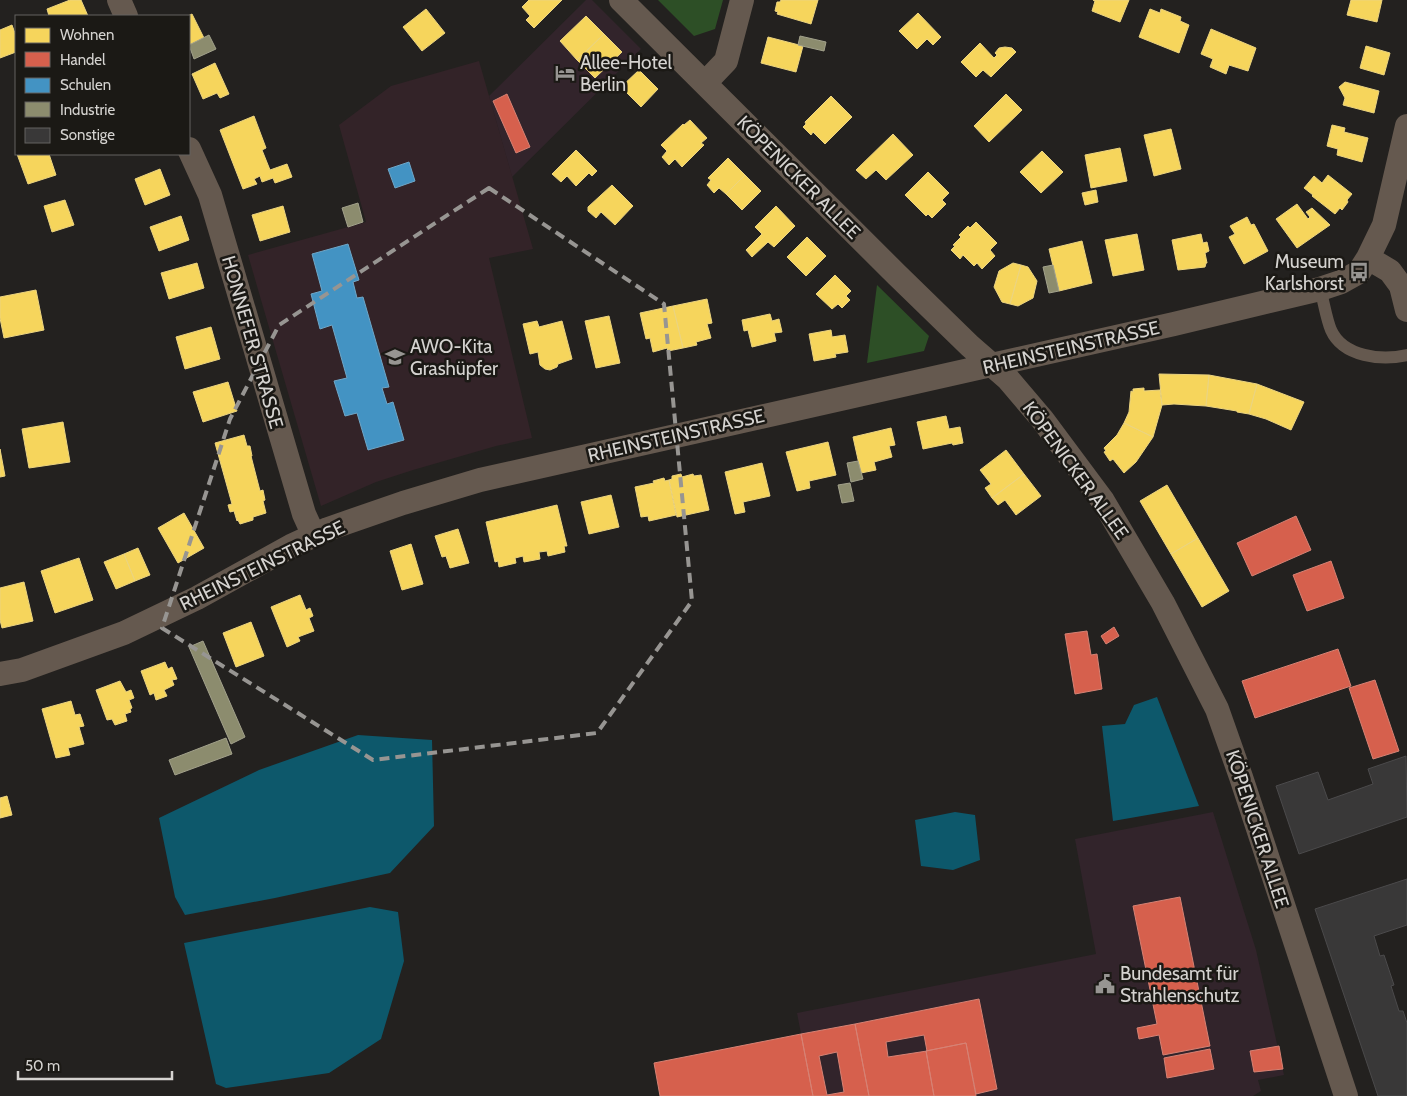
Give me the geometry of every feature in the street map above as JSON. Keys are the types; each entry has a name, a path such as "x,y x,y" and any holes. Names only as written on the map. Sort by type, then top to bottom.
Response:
{"street":[{"path":"119,0 126,15"},
{"name":"KÖPENICKER ALLEE","path":"621,0 897,274 1008,379 1103,501 1163,603 1217,709 1242,777 1346,1096"},
{"path":"705,83 726,61 742,0"},
{"name":"RHEINSTEINSTRASSE","path":"0,674 22,670 124,633 197,598 291,546 314,536 395,506 480,480 1174,324 1320,289 1341,282 1359,272 1384,225 1407,126"},
{"name":"HONNEFER STRASSE","path":"190,151 210,195 304,514 314,536"},
{"path":"1368,258 1390,271 1401,286 1407,310"}],"lane":[{"path":"1320,289 1332,332 1346,349 1367,355 1395,358 1407,355"}],"highlighted area":[{"path":"489,188 664,304 692,601 597,733 373,760 162,628 230,419 279,325"}],"shaded area":[{"name":"Allee-Hotel Berlin","path":"586,0 592,0 641,49 512,177 489,96"},
{"name":"AWO-Kita Grashüpfer","path":"479,61 533,249 489,258 532,438 496,446 413,470 376,482 321,506 248,255 366,222 339,125 391,86"},
{"name":"Bundesamt für Strahlenschutz","path":"1213,812 1256,950 1284,1075 1258,1080 1261,1091 1253,1096 813,1096 797,1013 1096,954 1075,839"}],"green space":[{"path":"658,0 723,0 715,29 694,36"},
{"path":"877,285 929,336 924,351 867,363"}],"water":[{"path":"1157,697 1199,806 1113,821 1102,726 1125,724 1134,705"},
{"path":"358,735 432,740 434,826 390,873 185,915 175,897 159,818 259,770"},
{"path":"955,812 975,815 980,860 953,870 921,866 915,820"},
{"path":"370,907 398,912 404,961 381,1039 329,1073 226,1088 216,1084 184,943"}],"building: Wohnen":[{"path":"70,0 81,0 88,15 49,15 47,9"},
{"path":"529,0 562,0 534,28 526,20 530,16 522,7"},
{"path":"781,0 818,0 811,24 777,14 778,12 775,11 777,2"},
{"path":"1093,0 1129,0 1120,22 1092,11 1095,1"},
{"path":"1351,0 1382,0 1377,22 1347,15"},
{"path":"426,9 445,33 422,51 403,27"},
{"path":"1150,9 1160,13 1161,9 1181,17 1180,21 1189,25 1179,53 1139,37"},
{"path":"918,13 941,37 933,45 927,39 917,49 899,31"},
{"path":"192,14 204,38 190,45 190,15"},
{"path":"586,16 604,34 577,60 560,41"},
{"path":"12,25 15,33 15,52 0,58 0,30"},
{"path":"1211,29 1256,48 1248,71 1229,65 1226,74 1210,67 1213,59 1201,54"},
{"path":"604,34 622,52 595,78 577,60"},
{"path":"768,37 803,46 796,72 761,63"},
{"path":"980,43 994,58 999,48 1012,48 1016,52 991,77 983,70 976,77 961,62"},
{"path":"1366,46 1390,53 1384,75 1360,68"},
{"path":"215,63 229,94 220,98 217,93 203,99 192,74"},
{"path":"639,70 658,89 641,107 621,87"},
{"path":"1345,82 1379,91 1374,113 1343,105 1345,98 1339,87"},
{"path":"1006,94 1022,110 989,142 974,126"},
{"path":"831,96 852,117 825,144 813,132 811,135 803,127 806,124 805,122"},
{"path":"254,116 266,148 262,150 270,170 287,164 292,177 275,183 273,178 262,182 260,176 254,179 257,184 243,189 220,130"},
{"path":"690,120 707,138 701,143 704,145 682,167 675,159 669,165 662,157 667,151 661,145 683,124"},
{"path":"1332,125 1345,128 1344,132 1368,138 1362,162 1337,155 1338,149 1327,146"},
{"path":"1171,129 1181,169 1154,176 1144,135"},
{"path":"893,134 913,155 886,180 876,170 866,179 856,170"},
{"path":"1120,148 1127,181 1091,188 1085,155"},
{"path":"576,150 597,171 592,176 589,173 576,186 567,176 561,182 552,174"},
{"path":"1042,151 1063,172 1041,193 1020,172"},
{"path":"17,155 49,155 56,175 28,184"},
{"path":"728,158 745,175 726,194 719,188 714,193 707,185 711,180 708,178"},
{"path":"160,169 170,195 145,205 135,179"},
{"path":"928,172 949,193 942,200 946,204 932,218 928,214 926,216 905,195"},
{"path":"745,175 761,191 742,210 726,194"},
{"path":"1328,175 1352,194 1342,210 1340,208 1335,214 1304,188 1314,176 1322,183"},
{"path":"612,185 633,206 615,225 601,212 596,218 588,211 588,207"},
{"path":"1096,190 1098,202 1085,205 1082,193"},
{"path":"65,200 74,225 52,232 44,206"},
{"path":"1297,204 1308,219 1310,217 1306,212 1312,208 1330,225 1297,248 1276,219"},
{"path":"283,206 290,232 260,241 252,215"},
{"path":"776,206 795,226 774,247 768,242 752,257 746,250 762,234 755,227"},
{"path":"181,216 189,240 159,251 150,227"},
{"path":"1247,217 1251,225 1254,224 1268,251 1244,264 1229,237 1235,234 1230,226"},
{"path":"976,222 997,243 990,250 995,256 982,269 977,263 974,266 963,255 960,259 951,250 961,237 959,235 968,226 970,228"},
{"path":"1137,234 1144,270 1113,276 1105,240"},
{"path":"1201,234 1203,243 1207,242 1209,251 1205,253 1207,263 1205,267 1178,270 1172,240"},
{"path":"807,237 826,256 806,276 787,257"},
{"path":"1082,241 1092,283 1059,291 1049,249"},
{"path":"197,263 204,288 169,299 161,273"},
{"path":"1013,263 1021,265 1010,304 1002,302 994,287 999,271"},
{"path":"1021,265 1028,267 1037,281 1033,298 1018,306 1010,304"},
{"path":"835,275 851,291 846,296 850,300 842,308 838,304 832,309 816,294"},
{"path":"36,290 44,330 4,338 0,318 0,297"},
{"path":"707,299 712,323 707,324 711,338 696,342 697,345 683,348 673,306"},
{"path":"673,306 683,348 668,351 667,348 653,352 650,338 646,339 640,313"},
{"path":"770,314 772,321 779,319 782,332 774,333 776,341 752,347 748,330 744,331 742,320"},
{"path":"609,316 620,363 596,368 585,321"},
{"path":"537,321 539,327 562,321 572,359 558,364 557,367 550,370 540,365 538,352 530,354 523,324"},
{"path":"211,327 220,359 185,369 176,337"},
{"path":"831,330 832,337 845,335 848,352 835,354 836,357 814,361 809,334"},
{"path":"1159,374 1209,375 1206,406 1162,405"},
{"path":"1209,375 1257,384 1249,414 1206,406"},
{"path":"228,382 237,411 203,422 193,392"},
{"path":"1257,384 1304,402 1291,430 1249,414"},
{"path":"1144,388 1144,391 1160,390 1162,405 1153,437 1124,423 1129,412 1131,391"},
{"path":"946,416 949,429 960,427 963,443 953,445 952,443 923,449 917,422"},
{"path":"63,422 70,462 29,468 22,429"},
{"path":"1124,423 1153,437 1136,462 1124,473 1113,459 1110,461 1104,452 1106,451 1104,448 1117,435"},
{"path":"891,428 895,445 889,446 892,457 874,462 876,470 861,473 853,437"},
{"path":"244,435 247,446 250,446 260,491 263,490 266,513 240,524 234,511 230,512 228,505 232,504 215,443"},
{"path":"828,442 836,475 809,481 810,488 797,491 786,452"},
{"path":"0,449 5,476 0,477"},
{"path":"1006,450 1024,474 992,498 985,488 991,484 980,470"},
{"path":"762,463 770,496 743,502 745,512 735,514 725,472"},
{"path":"681,474 682,477 693,474 694,476 701,475 709,510 677,517 669,480 672,479 672,476"},
{"path":"1024,474 1041,496 1016,515 1005,500 998,505 992,498"},
{"path":"664,478 665,481 669,480 676,515 649,521 648,516 641,517 635,487 654,483 653,481"},
{"path":"1167,485 1198,538 1171,554 1140,501"},
{"path":"611,495 619,527 589,534 581,502"},
{"path":"557,505 567,546 564,546 565,552 548,556 547,551 539,552 540,559 524,562 523,556 515,558 516,563 499,567 498,561 495,562 486,522"},
{"path":"184,513 204,548 178,563 158,528"},
{"path":"458,529 469,563 450,568 446,556 442,557 435,536"},
{"path":"1198,538 1229,591 1202,607 1171,554"},
{"path":"411,544 423,584 402,590 390,551"},
{"path":"138,548 150,575 135,581 124,554"},
{"path":"124,554 135,581 116,589 104,562"},
{"path":"79,558 93,600 55,613 41,571"},
{"path":"24,582 33,621 2,628 0,620 0,588"},
{"path":"300,595 306,610 310,608 313,616 309,618 314,631 298,637 300,641 287,647 271,607"},
{"path":"251,622 264,656 236,667 223,633"},
{"path":"165,662 168,669 172,667 177,679 172,680 174,685 164,690 167,696 156,700 154,693 150,695 141,671"},
{"path":"120,681 126,692 131,690 134,698 129,700 132,708 130,709 131,712 125,714 127,721 115,725 112,719 107,720 96,690"},
{"path":"71,701 75,715 80,714 84,726 79,727 84,744 68,748 70,755 56,758 42,709"},
{"path":"7,796 12,815 0,818 0,798"}],"building: Handel":[{"path":"507,94 530,147 516,153 493,101"},
{"path":"1296,516 1311,550 1252,576 1237,543"},
{"path":"1331,561 1344,598 1307,611 1293,575"},
{"path":"1114,627 1119,636 1106,644 1101,636"},
{"path":"1087,631 1091,655 1097,654 1102,689 1075,694 1065,634"},
{"path":"1338,649 1351,686 1255,718 1242,681"},
{"path":"1375,680 1399,751 1373,759 1349,688"},
{"path":"1180,897 1210,1046 1163,1055 1159,1035 1139,1039 1137,1028 1157,1024 1133,906"},
{"path":"979,999 997,1089 976,1094 966,1043 927,1051 924,1035 886,1042 888,1057 926,1051 934,1096 869,1096 855,1024"},
{"path":"855,1024 869,1096 813,1096 801,1034","holes":["837,1052 844,1092 827,1095 819,1056"]},
{"path":"801,1034 813,1096 660,1096 654,1063"},
{"path":"966,1043 976,1096 934,1096 926,1051"},
{"path":"1279,1046 1283,1069 1254,1072 1250,1051"},
{"path":"1210,1049 1214,1069 1167,1078 1164,1058"}],"building: Schulen":[{"path":"409,162 415,181 395,188 388,169"},
{"path":"348,244 359,280 353,282 357,298 363,297 389,387 382,388 387,404 393,402 404,440 368,450 357,413 345,416 334,381 347,378 332,325 320,329 311,294 322,291 312,254"}],"building: Industrie":[{"path":"209,35 216,49 194,59 190,44"},
{"path":"800,36 826,42 824,51 798,45"},
{"path":"358,203 363,222 348,227 342,208"},
{"path":"1053,265 1059,291 1049,293 1043,267"},
{"path":"858,461 863,479 851,482 847,463"},
{"path":"850,483 854,501 842,503 838,485"},
{"path":"203,641 245,737 231,744 189,647"},
{"path":"226,738 232,754 175,775 169,760"}],"building: Sonstige":[{"path":"1406,756 1407,817 1299,854 1276,786 1318,772 1328,800 1373,784 1368,769"},
{"path":"1407,879 1407,925 1374,936 1380,956 1384,955 1394,985 1391,986 1399,1011 1403,1011 1407,1023 1407,1096 1378,1096 1315,909"}],"place":[{"name":"Allee-Hotel Berlin","path":"565,73"},
{"name":"Museum Karlshorst","path":"1359,272"},
{"name":"AWO-Kita Grashüpfer","path":"395,357"},
{"name":"Bundesamt für Strahlenschutz","path":"1105,984"}]}
